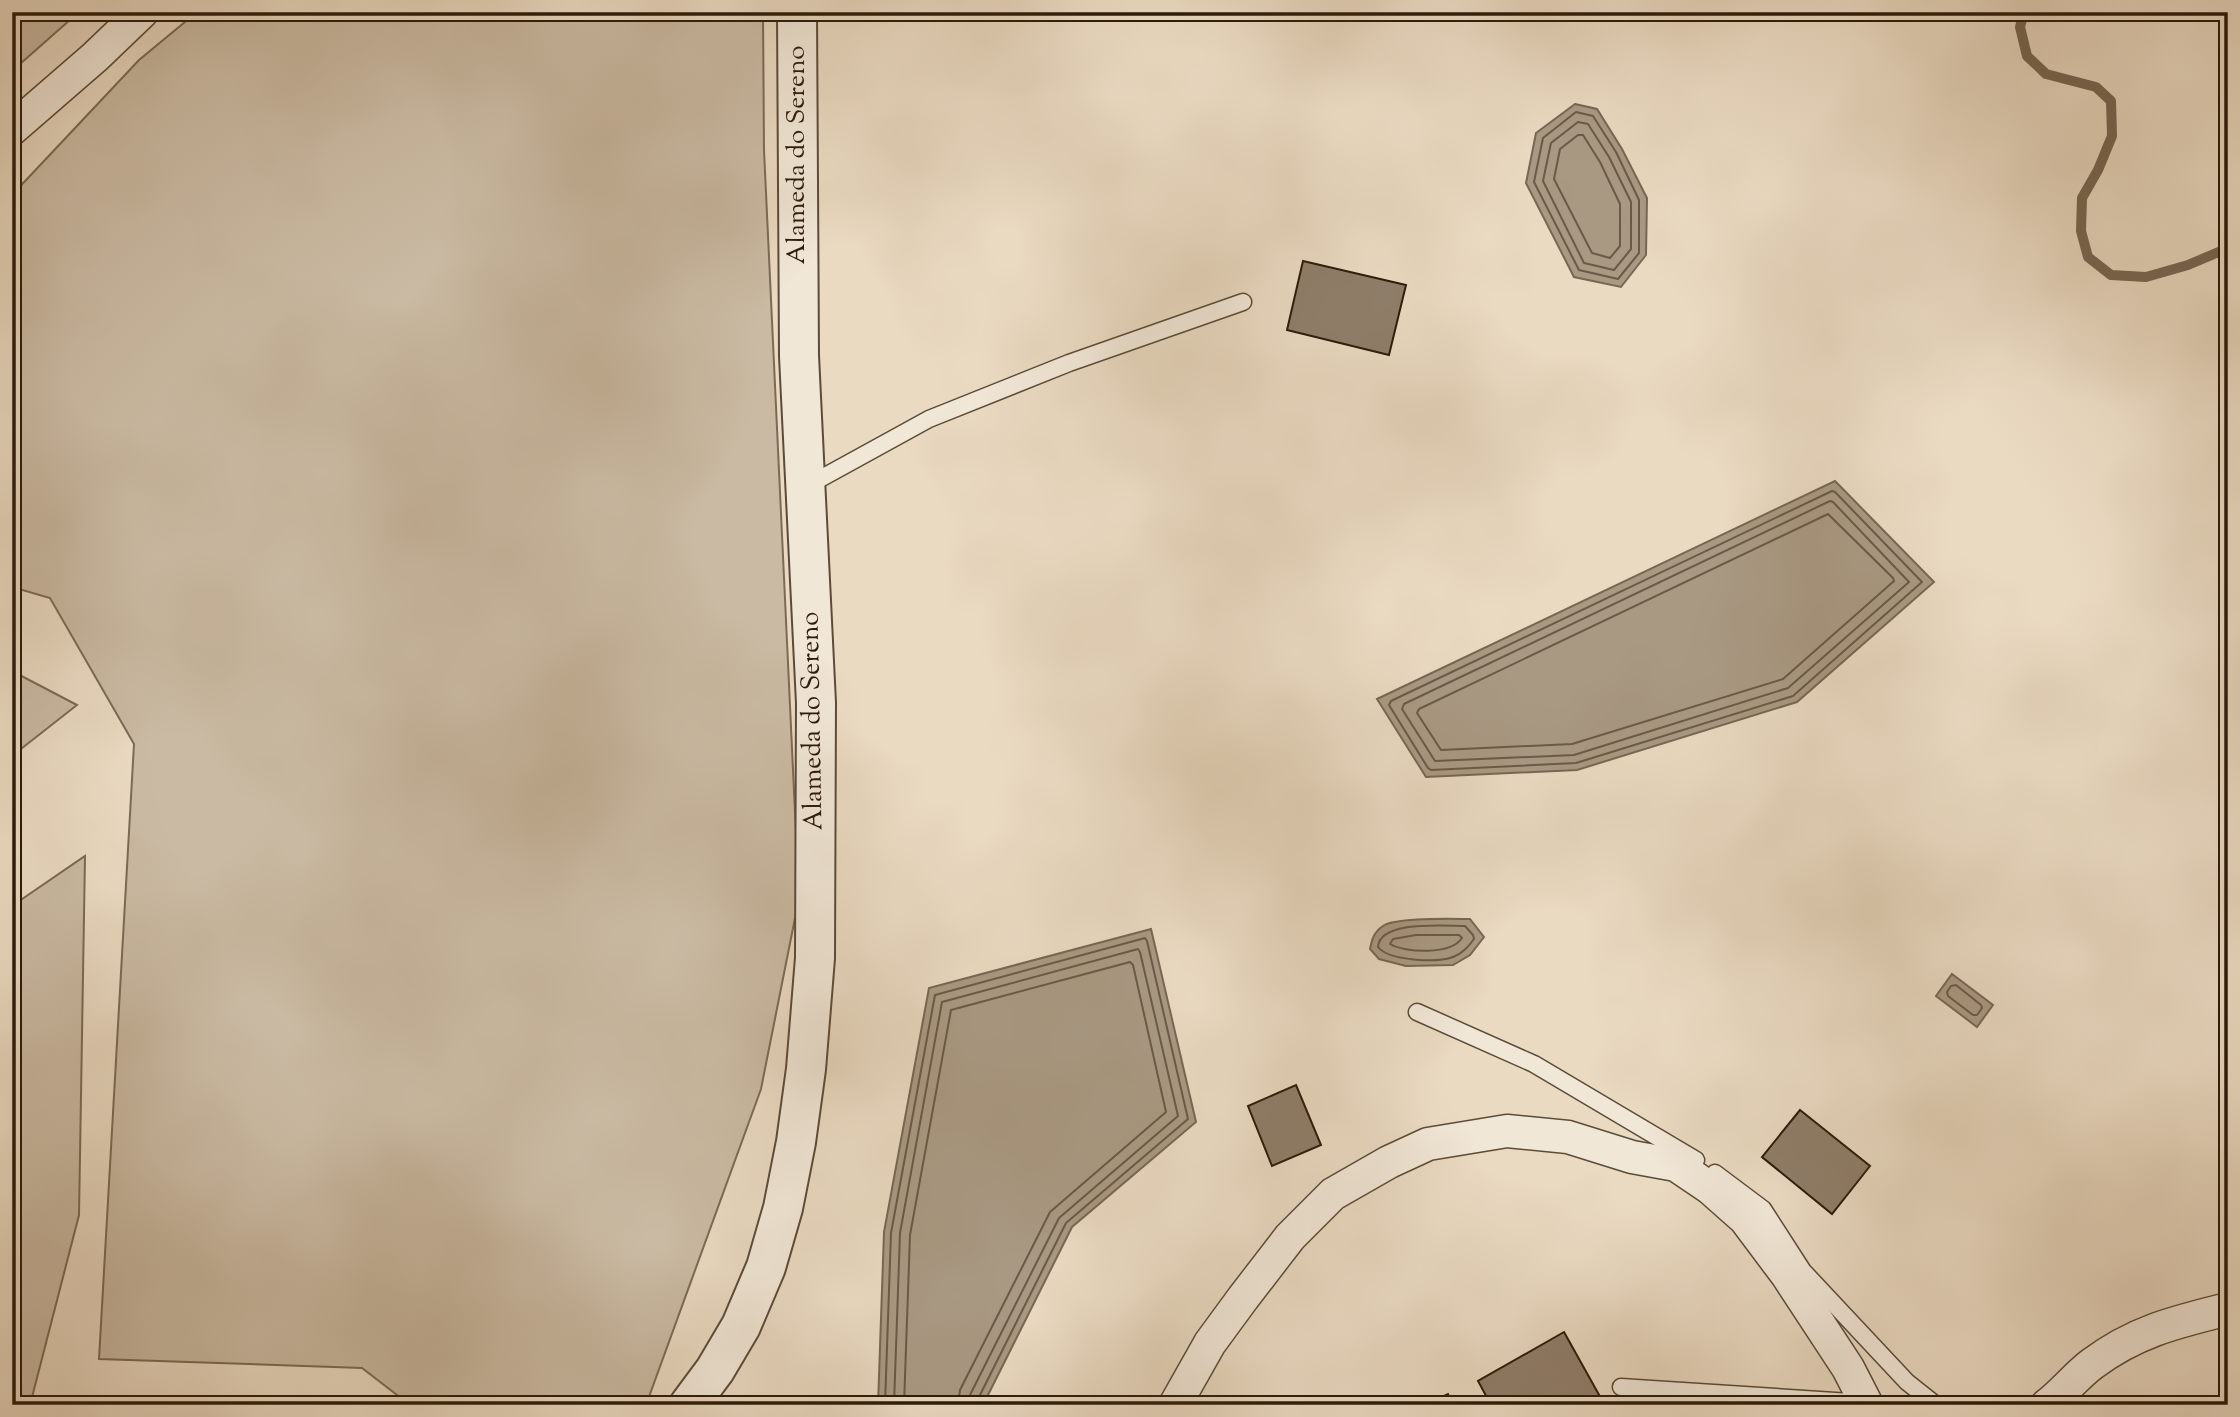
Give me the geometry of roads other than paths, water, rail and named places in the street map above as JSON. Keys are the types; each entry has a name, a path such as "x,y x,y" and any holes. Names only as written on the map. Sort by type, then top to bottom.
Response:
{"street":[{"path":"12,129 142,12"},
{"name":"Alameda do Sereno","path":"689,1405 715,1370 741,1326 765,1267 783,1208 806,1069 815,958 816,703 799,356 797,12"},
{"path":"1175,1405 1210,1343 1235,1309 1290,1237 1332,1194 1428,1144 1507,1131 1568,1137 1632,1157 1676,1165 1710,1188 1745,1219 1787,1275 1848,1368 1866,1404"},
{"path":"2047,1405 2090,1365 2126,1341 2164,1325 2228,1310"}],"lane":[{"path":"805,487 929,418 1069,363 1243,302"},
{"path":"1417,1012 1534,1064 1694,1158 1763,1209 1803,1272 1907,1382 1936,1405"},
{"path":"1621,1387 1866,1404"}],"water":[{"path":"1575,104 1597,109 1622,149 1647,198 1646,255 1621,287 1574,277 1526,183 1536,133"},
{"path":"1835,481 1934,582 1797,702 1577,770 1426,777 1377,699"},
{"path":"1424,919 1470,919 1484,937 1470,955 1453,965 1406,966 1379,959 1370,949 1375,933 1389,923"},
{"path":"1151,929 1196,1122 1072,1227 984,1403 878,1405 884,1232 929,988"},
{"path":"1952,974 1993,1005 1977,1027 1936,996"}],"waterway":[{"path":"2024,12 2020,27 2027,56 2046,74 2096,87 2111,101 2112,136 2098,170 2082,198 2081,231 2088,257 2111,275 2146,277 2188,265 2228,248"}]}
